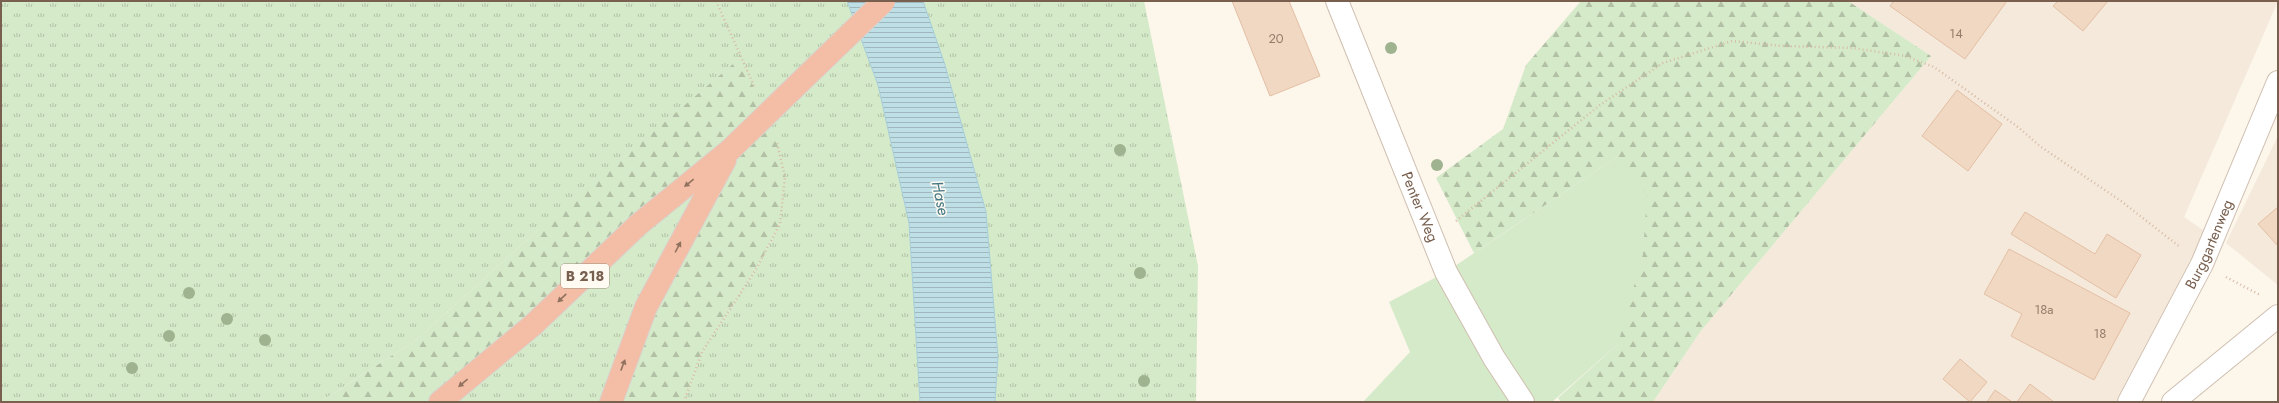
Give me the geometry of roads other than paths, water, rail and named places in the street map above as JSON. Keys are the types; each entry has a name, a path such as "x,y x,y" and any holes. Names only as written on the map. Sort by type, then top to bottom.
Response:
{"highway":[{"name":"B 218","path":"440,402 534,325 638,225 730,150 884,1"},
{"name":"B 218","path":"611,402 646,306 730,150"}],"street":[{"name":"Penter Weg","path":"1337,1 1450,279 1494,358 1523,402"},
{"name":"Burggartenweg","path":"2129,402 2202,264 2278,82"},
{"path":"2173,402 2278,316"}],"water":[{"name":"Hase","path":"847,1 923,1 945,65 986,212 998,357 995,402 920,402 909,223 878,85"}]}
